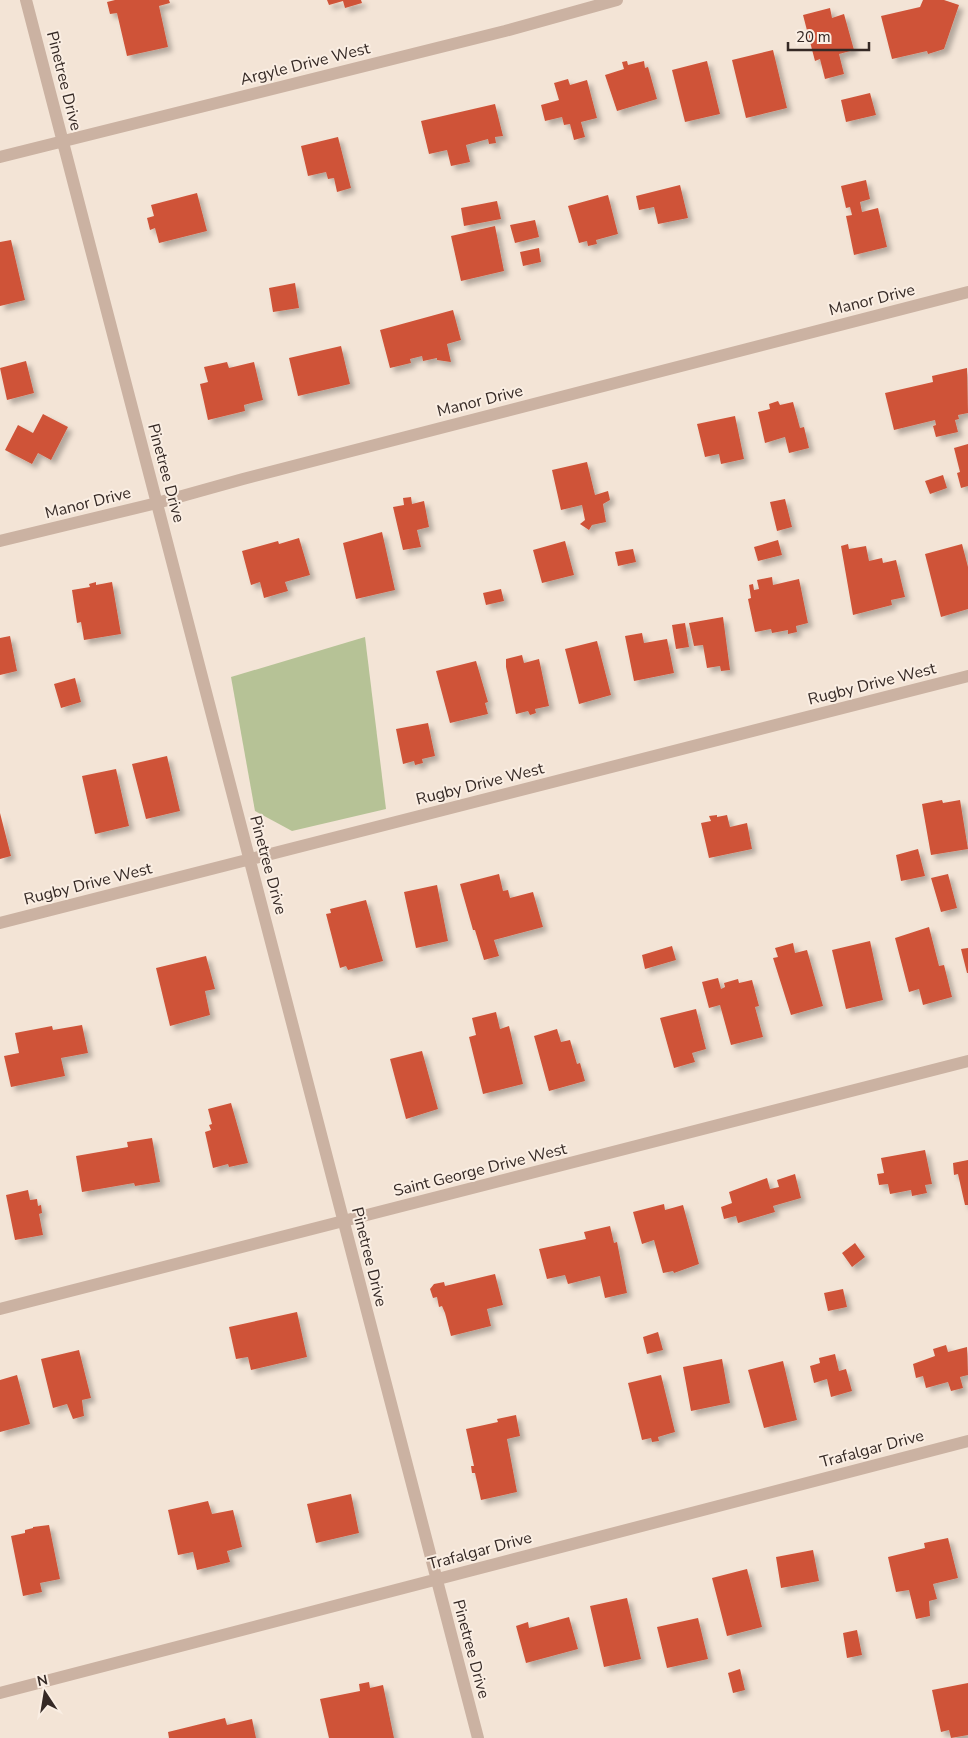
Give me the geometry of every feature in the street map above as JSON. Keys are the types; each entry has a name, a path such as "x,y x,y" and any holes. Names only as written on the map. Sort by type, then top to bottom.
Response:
{"street":[{"name":"Pinetree Drive","path":"26,0 435,1579 478,1738"},
{"name":"Argyle Drive West","path":"0,157 505,31 617,0"},
{"name":"Manor Drive","path":"0,541 157,503 243,478 968,292"},
{"name":"Rugby Drive West","path":"0,923 968,676"},
{"name":"Saint George Drive West","path":"0,1309 968,1061"},
{"name":"Trafalgar Drive","path":"0,1693 968,1441"}],"green space":[{"path":"365,637 386,809 292,831 255,811 231,677"}],"building":[{"path":"115,0 169,0 170,3 159,6 168,47 127,56 117,13 110,14 107,2"},
{"path":"327,0 361,0 362,3 345,8 343,1 329,5"},
{"path":"923,0 944,0 959,5 944,49 928,54 927,51 892,59 881,16 920,7"},
{"path":"830,8 832,18 844,14 854,50 839,54 844,74 825,79 820,59 815,61 803,15"},
{"path":"773,50 787,108 746,118 732,60"},
{"path":"627,61 628,65 644,61 645,68 648,67 657,99 617,111 605,75 624,69 622,62"},
{"path":"707,61 720,114 685,122 672,70"},
{"path":"568,79 570,85 587,80 597,118 581,122 585,137 574,140 570,124 564,125 562,117 545,121 541,105 559,100 554,83"},
{"path":"870,93 876,115 846,122 841,100"},
{"path":"495,104 503,136 495,137 496,143 489,144 488,139 466,145 470,162 451,166 447,150 429,154 421,121"},
{"path":"338,137 351,188 337,192 334,178 328,179 326,172 308,176 301,146"},
{"path":"866,180 870,199 860,202 862,212 878,208 887,247 854,255 846,216 852,215 850,207 846,208 841,186"},
{"path":"680,185 688,218 658,224 654,207 639,210 636,196"},
{"path":"197,193 207,231 159,243 155,228 150,230 147,218 154,216 151,205"},
{"path":"608,195 618,234 596,240 597,244 588,246 587,241 579,243 568,206"},
{"path":"497,201 501,219 464,226 461,208"},
{"path":"535,220 539,237 515,243 510,225"},
{"path":"495,226 504,271 461,281 451,236"},
{"path":"11,240 25,300 0,306 0,242"},
{"path":"539,248 541,262 523,266 520,252"},
{"path":"295,283 299,308 273,312 269,288"},
{"path":"453,310 461,340 447,344 451,362 437,360 437,358 423,361 422,356 410,359 411,363 390,368 380,330"},
{"path":"341,346 350,384 298,396 289,358"},
{"path":"26,361 34,393 7,400 0,368"},
{"path":"227,362 229,368 254,362 263,400 244,405 245,411 208,420 200,384 208,382 204,367"},
{"path":"967,368 968,413 958,415 959,419 955,420 958,432 936,437 933,426 936,425 935,420 894,430 885,393 933,382 932,376"},
{"path":"778,401 780,405 793,402 800,428 804,427 809,448 789,453 785,437 765,443 758,412 770,409 769,404"},
{"path":"43,414 68,427 51,460 38,453 32,464 5,450 18,425 33,433"},
{"path":"735,416 744,459 721,464 719,454 705,457 697,424"},
{"path":"968,444 968,486 961,488 957,473 960,472 954,448"},
{"path":"587,462 595,495 608,491 610,500 603,504 606,522 592,525 589,530 580,524 585,520 582,505 561,510 552,470"},
{"path":"943,475 947,488 930,494 925,481"},
{"path":"411,497 412,504 424,501 429,527 417,530 421,547 403,550 393,507 404,505 403,498"},
{"path":"785,499 792,527 777,531 770,502"},
{"path":"382,532 395,590 356,599 343,543"},
{"path":"299,538 310,575 285,582 288,591 264,598 260,582 251,585 242,551 278,541 279,544"},
{"path":"778,540 782,555 758,561 754,547"},
{"path":"565,541 574,575 542,583 533,550"},
{"path":"848,544 849,549 866,546 869,561 882,558 883,563 896,560 905,597 891,600 892,605 853,615 841,546"},
{"path":"962,544 968,567 968,609 941,617 925,554"},
{"path":"633,549 636,562 618,566 615,552"},
{"path":"772,577 773,585 799,579 808,623 796,626 797,632 788,634 788,630 772,633 771,629 755,632 748,599 751,598 749,585 753,584 754,590 759,589 757,580"},
{"path":"96,582 96,585 112,582 121,634 84,640 81,622 77,623 72,590 90,587 89,584"},
{"path":"501,589 504,601 486,605 483,593"},
{"path":"723,617 730,670 721,671 720,666 707,668 703,645 694,646 689,623"},
{"path":"685,623 689,647 676,649 672,625"},
{"path":"642,633 644,643 667,639 674,673 634,681 625,636"},
{"path":"10,636 17,671 0,675 0,638"},
{"path":"597,641 611,695 579,704 565,649"},
{"path":"522,655 524,663 539,659 549,706 535,709 536,713 530,715 528,711 516,714 506,667 506,659"},
{"path":"476,661 488,702 485,703 488,714 450,723 436,671"},
{"path":"75,678 81,702 61,708 54,684"},
{"path":"428,723 435,756 422,759 423,763 415,765 414,761 403,764 396,729"},
{"path":"167,756 180,811 146,819 132,764"},
{"path":"116,769 129,826 95,834 82,776"},
{"path":"942,800 943,803 960,800 968,849 931,855 922,804"},
{"path":"0,813 11,856 0,859"},
{"path":"717,815 717,817 727,815 730,827 747,823 752,849 709,858 701,823 711,821 709,816"},
{"path":"918,849 925,876 901,881 896,855"},
{"path":"499,874 503,891 508,890 510,898 533,892 543,927 494,940 499,956 484,960 460,884"},
{"path":"948,874 957,908 941,912 931,878"},
{"path":"437,885 448,941 416,948 404,892"},
{"path":"366,900 383,961 348,970 346,966 340,968 326,914 331,913 330,909"},
{"path":"929,927 939,966 944,965 952,997 923,1005 919,989 909,992 895,938"},
{"path":"870,941 883,1000 846,1009 832,950"},
{"path":"793,943 795,953 807,950 823,1006 791,1015 773,958 778,957 775,948"},
{"path":"672,946 676,960 645,969 642,955"},
{"path":"968,948 968,973 967,973 961,949"},
{"path":"206,956 215,989 205,991 210,1015 170,1026 156,968"},
{"path":"718,978 721,989 725,987 724,983 738,979 739,983 752,980 759,1006 755,1007 763,1037 731,1045 720,1005 709,1008 702,982"},
{"path":"696,1009 706,1049 692,1053 695,1062 674,1068 660,1018"},
{"path":"496,1012 500,1029 509,1026 523,1084 483,1094 469,1037 476,1035 472,1018"},
{"path":"82,1025 88,1053 61,1058 65,1076 11,1087 4,1056 19,1053 15,1033 52,1026 53,1030"},
{"path":"557,1029 561,1042 570,1040 577,1064 580,1063 585,1081 549,1091 534,1036"},
{"path":"422,1051 438,1109 406,1119 390,1059"},
{"path":"231,1103 248,1163 229,1167 228,1164 213,1168 205,1132 211,1130 209,1125 212,1124 208,1109"},
{"path":"152,1138 160,1182 135,1186 134,1183 82,1192 76,1156 128,1147 127,1142"},
{"path":"925,1150 932,1184 925,1185 927,1193 912,1196 911,1190 890,1194 888,1184 879,1185 877,1174 884,1173 881,1158"},
{"path":"968,1160 968,1205 965,1205 958,1174 954,1175 953,1163"},
{"path":"795,1174 801,1198 773,1206 775,1212 738,1223 736,1216 724,1219 721,1207 732,1203 729,1192 767,1178 770,1189 779,1187 777,1180"},
{"path":"28,1190 30,1200 37,1199 38,1206 41,1205 42,1213 39,1214 43,1235 15,1240 6,1195"},
{"path":"664,1204 665,1210 683,1205 699,1264 674,1273 673,1271 663,1273 654,1240 642,1244 633,1212"},
{"path":"610,1226 614,1243 617,1242 627,1293 605,1298 600,1276 568,1284 565,1275 547,1279 539,1249 586,1239 584,1232"},
{"path":"855,1243 865,1257 852,1267 842,1253"},
{"path":"495,1274 503,1305 487,1309 491,1326 451,1336 442,1306 439,1307 437,1297 433,1298 430,1289 434,1284 444,1282 445,1286"},
{"path":"843,1289 847,1307 828,1311 824,1293"},
{"path":"297,1312 307,1357 251,1370 248,1357 236,1359 229,1327"},
{"path":"658,1332 663,1350 647,1354 643,1337"},
{"path":"946,1345 948,1352 967,1347 968,1375 960,1377 963,1388 951,1391 948,1382 926,1388 923,1376 916,1378 913,1364 935,1356 933,1349"},
{"path":"79,1350 91,1398 82,1400 84,1416 73,1419 67,1404 53,1408 41,1359"},
{"path":"835,1354 839,1371 846,1369 852,1391 831,1397 827,1379 814,1383 810,1366 820,1363 819,1358"},
{"path":"722,1359 730,1403 691,1411 683,1367"},
{"path":"783,1361 797,1420 764,1428 748,1370"},
{"path":"17,1375 30,1424 0,1432 0,1380"},
{"path":"661,1375 675,1432 658,1437 659,1441 652,1442 651,1438 642,1440 628,1383"},
{"path":"516,1415 520,1436 507,1439 517,1492 481,1500 475,1473 472,1473 471,1466 474,1466 466,1429 498,1422 497,1419"},
{"path":"351,1494 359,1533 316,1543 307,1504"},
{"path":"208,1501 212,1514 233,1510 242,1547 227,1551 230,1562 197,1570 193,1552 178,1555 168,1510"},
{"path":"49,1525 60,1579 40,1583 42,1592 23,1596 11,1536 25,1533 25,1530 33,1527"},
{"path":"948,1538 958,1578 933,1584 937,1599 929,1601 930,1616 916,1619 909,1590 896,1592 888,1557 925,1548 924,1543"},
{"path":"813,1550 819,1581 781,1588 776,1557"},
{"path":"747,1569 762,1627 727,1636 712,1578"},
{"path":"627,1598 641,1659 604,1667 590,1606"},
{"path":"569,1617 578,1649 526,1663 516,1626 528,1622 529,1628"},
{"path":"698,1618 708,1659 667,1668 657,1627"},
{"path":"857,1630 862,1655 847,1658 843,1633"},
{"path":"740,1669 745,1690 733,1693 728,1673"},
{"path":"369,1682 370,1688 383,1685 394,1738 329,1738 320,1699 360,1691 359,1684"},
{"path":"968,1683 968,1735 951,1738 949,1730 941,1732 932,1690"},
{"path":"225,1718 227,1725 252,1719 256,1738 169,1738 168,1732"}]}
